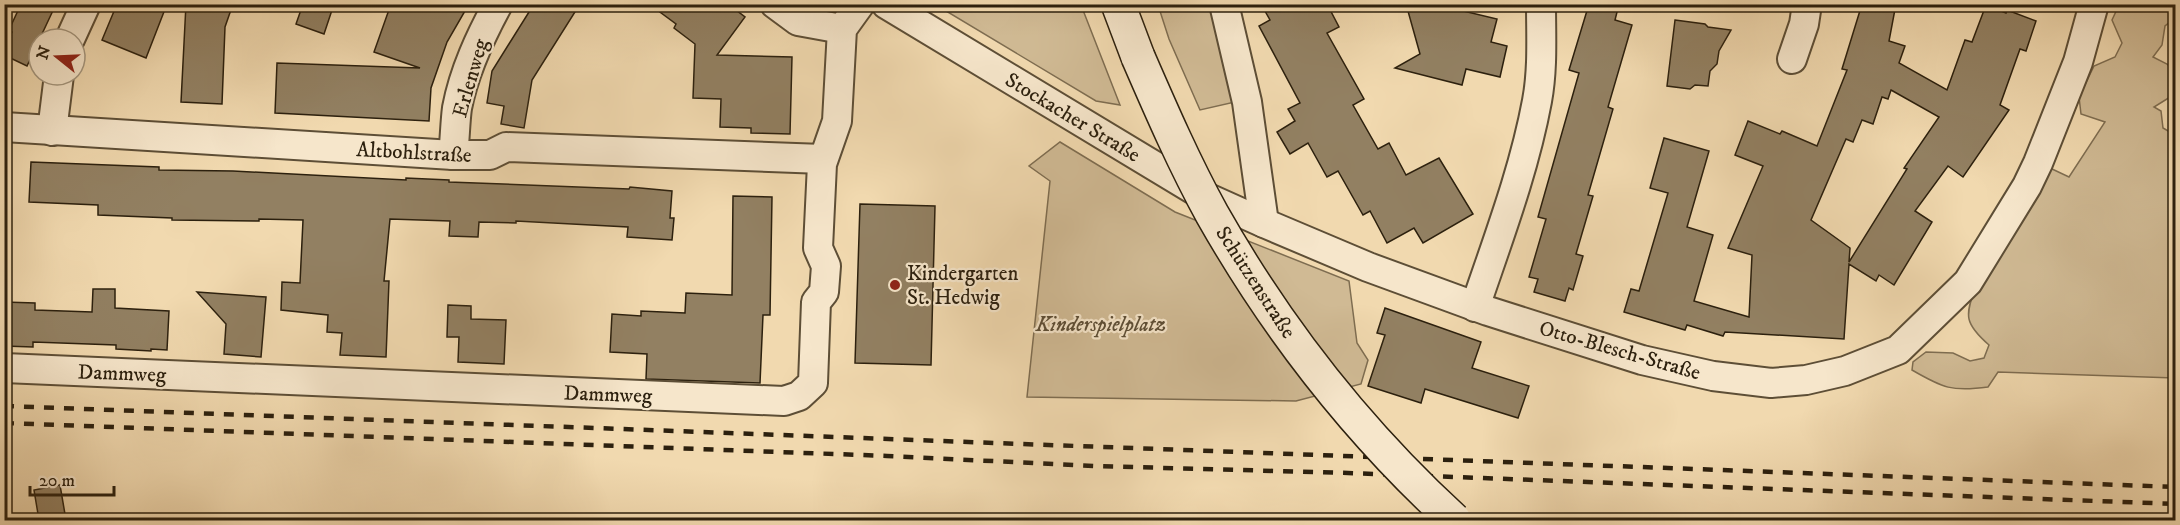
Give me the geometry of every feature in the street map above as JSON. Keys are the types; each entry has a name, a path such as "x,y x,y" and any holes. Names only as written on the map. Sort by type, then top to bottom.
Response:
{"main road":[{"name":"Schützenstraße","path":"1118,4 1138,57 1191,174 1260,293 1319,374 1364,429 1399,468 1454,520"}],"street":[{"path":"75,27 86,4"},
{"name":"Erlenweg","path":"453,155 458,107 468,70 479,38 498,4"},
{"path":"775,4 798,21 842,29 860,4"},
{"name":"Stockacher Straße","path":"886,4 1206,197 1264,223"},
{"path":"1224,4 1247,102 1264,223"},
{"path":"1475,307 1524,161 1538,99 1542,53 1541,4"},
{"path":"1792,59 1804,24 1807,4"},
{"name":"Otto-Blesch-Straße","path":"1264,223 1368,267 1475,307 1642,360 1713,376 1770,383 1806,380 1845,371 1898,350 1968,282 2027,186 2072,79 2094,4"},
{"name":"Dammweg","path":"4,368 784,401 799,396 813,383 816,302 824,292 826,266 818,249 823,159 837,121 842,29"},
{"path":"52,131 58,87"},
{"name":"Altbohlstraße","path":"4,127 453,155 490,155 506,147 823,159"}],"green space":[{"path":"936,5 1081,5 1120,105 1096,101"},
{"path":"1158,5 1212,5 1235,102 1200,110 1169,39"},
{"path":"2119,5 2175,5 2175,18 2165,26 2162,45 2153,57 2167,64 2175,72 2175,94 2154,107 2161,111 2163,128 2175,135 2175,378 1998,372 1988,387 1956,389 1940,385 1912,370 1913,362 1926,352 1953,353 1970,361 1984,358 1989,345 1975,331 1969,319 1970,305 1976,287 2050,168 2069,177 2105,122 2081,114 2079,97 2094,66 2115,57 2122,43 2112,20"},
{"name":"Kinderspielplatz","path":"1060,142 1175,212 1349,281 1357,343 1368,360 1361,384 1296,401 1027,397 1050,181 1029,166"}],"building":[{"path":"21,4 56,4 45,27 27,27 27,66 4,55 4,49 12,32 9,30"},
{"path":"117,4 167,4 146,58 102,40"},
{"path":"186,4 233,4 225,27 222,104 181,102"},
{"path":"303,4 334,4 324,34 296,24"},
{"path":"391,4 469,4 447,42 431,88 429,121 275,113 277,63 420,68 374,52"},
{"path":"534,4 580,4 532,80 524,128 501,124 504,106 487,103 492,71"},
{"path":"649,4 728,4 745,17 717,55 792,57 790,134 751,133 751,128 720,127 721,99 693,98 695,44 674,28 676,24"},
{"path":"1261,4 1327,4 1339,27 1327,33 1364,99 1353,105 1378,149 1389,143 1406,175 1439,158 1473,214 1423,243 1414,228 1387,243 1370,211 1363,215 1338,171 1327,177 1308,143 1290,154 1277,132 1295,121 1288,109 1300,103 1259,26 1270,20"},
{"path":"1406,4 1434,4 1497,19 1491,42 1507,46 1500,77 1466,69 1462,85 1395,68 1420,54"},
{"path":"1589,4 1619,4 1615,20 1632,25 1608,107 1613,109 1588,195 1593,196 1576,254 1583,256 1573,290 1569,288 1565,301 1534,292 1538,279 1529,277 1546,219 1538,217 1579,73 1569,70"},
{"path":"1862,4 1896,4 1889,41 1905,46 1899,63 1947,90 1965,40 1972,42 1986,5 2036,21 2026,51 2020,49 2000,105 2009,110 1963,177 1948,166 1915,211 1932,222 1894,285 1879,275 1876,281 1849,264 1844,339 1725,332 1723,336 1687,325 1685,330 1624,312 1631,289 1639,291 1668,193 1650,188 1664,138 1709,151 1687,227 1713,235 1694,301 1749,317 1752,255 1728,248 1763,166 1735,155 1748,121 1780,134 1782,131 1817,146 1847,70 1842,69","holes":["1891,90 1939,117 1904,168 1907,169 1849,262 1850,248 1811,220 1846,139 1853,142 1862,120 1873,124 1882,97 1888,99"]},
{"path":"1675,20 1731,30 1719,51 1717,64 1710,71 1708,86 1695,85 1690,89 1667,86"},
{"path":"31,162 159,167 159,170 233,171 629,189 630,187 672,191 670,218 674,218 672,240 627,237 628,227 516,221 516,223 479,222 478,237 449,236 450,221 390,219 384,281 389,281 386,357 340,355 342,333 327,332 328,315 281,310 282,282 300,283 303,220 172,220 172,218 98,215 98,205 29,202"},
{"path":"733,196 772,197 770,315 763,315 760,383 646,379 647,354 610,352 612,314 641,316 641,311 685,313 686,293 732,295"},
{"name":"Kindergarten St. Hedwig","path":"860,204 935,206 931,365 855,363"},
{"path":"93,289 115,289 115,308 169,311 167,350 116,349 116,345 33,342 33,347 4,346 4,302 35,303 35,310 92,312"},
{"path":"197,292 266,297 261,357 224,354 226,324"},
{"path":"448,305 471,306 471,319 506,320 504,364 458,362 459,337 447,337"},
{"path":"1385,308 1481,342 1472,368 1529,386 1518,418 1425,389 1421,403 1368,386 1385,335 1377,333"},
{"path":"60,485 66,520 39,520 34,490"}],"railway":[{"path":"4,406 2176,487"},
{"path":"4,423 887,456 1095,466 1348,473 2176,504"}],"place":[{"name":"Kindergarten St. Hedwig","path":"895,285"}]}
